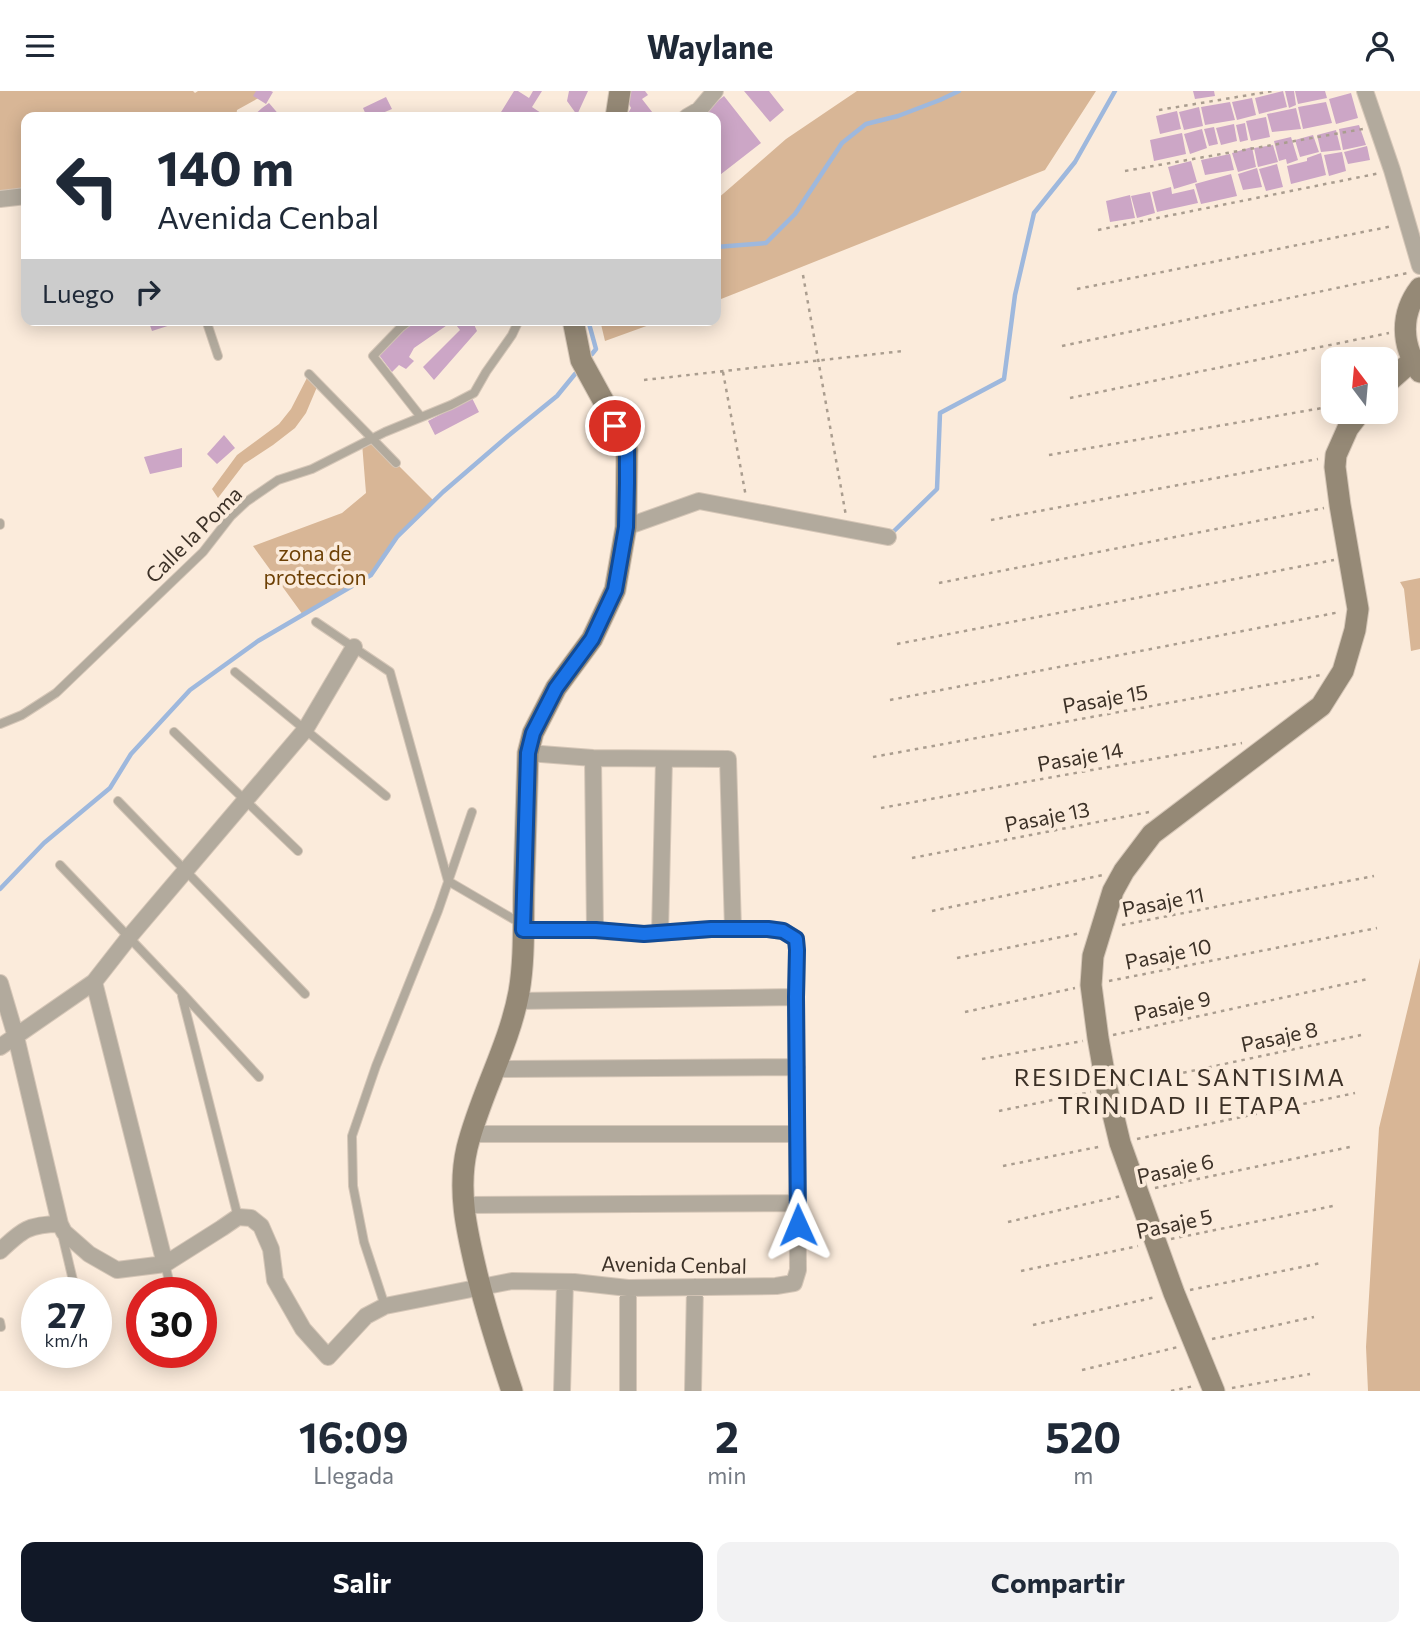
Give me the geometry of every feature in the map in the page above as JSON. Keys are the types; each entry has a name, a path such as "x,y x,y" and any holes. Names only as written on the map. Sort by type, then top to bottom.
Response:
{"street":[{"path":"617,112 621,91"},
{"path":"696,112 715,91"},
{"path":"1365,91 1408,223 1416,276 1405,330 1407,346 1416,366 1398,377"},
{"path":"0,199 21,197"},
{"path":"512,1391 488,1320 466,1225 464,1168 471,1134 495,1069 519,990 528,753 533,733 556,688 592,639 615,590 626,527 627,450 581,360 574,326"},
{"path":"1218,1388 1155,1243 1120,1143 1098,1038 1091,985 1093,956 1113,891 1124,871 1152,834 1321,706 1343,671 1358,609 1335,467 1336,455 1351,424"},
{"path":"626,527 699,501 888,537"},
{"path":"0,1047 94,982 129,937 306,730 354,647"},
{"path":"528,753 593,758 727,759 733,929"},
{"path":"593,758 596,930"},
{"path":"660,933 664,759"},
{"name":"Avenida Cenbal","path":"386,1306 512,1281 565,1282 628,1288 776,1286 794,1283 799,1270 796,939 783,931 733,929 644,934 523,927"},
{"path":"94,982 165,1264"},
{"path":"0,983 16,1037 60,1224 64,1232 89,1254 117,1270 165,1264 238,1217 251,1219 261,1226 271,1249 275,1280 303,1329 328,1357 366,1316 386,1306"},
{"path":"517,1001 796,997"},
{"path":"495,1069 797,1067"},
{"path":"471,1134 797,1134"},
{"path":"464,1205 797,1203"},
{"path":"0,1251 20,1232 41,1224 60,1224"},
{"path":"562,1391 565,1282"},
{"path":"693,1391 695,1287"},
{"path":"628,1288 628,1391"}],"lane":[{"path":"208,326 218,356"},
{"path":"402,326 373,356 421,417"},
{"name":"Calle la Poma","path":"0,724 22,715 56,693 203,552 246,502 278,480 312,469 371,438 474,393 516,326"},
{"path":"309,375 396,463"},
{"path":"316,622 390,672 448,881 523,927"},
{"path":"235,672 386,796"},
{"path":"174,731 298,851"},
{"path":"118,801 305,994"},
{"path":"386,1306 364,1242 353,1186 352,1136 376,1066 438,911 472,812"},
{"path":"60,865 259,1077"},
{"path":"182,993 238,1217"},
{"path":"60,1224 72,1277"},
{"path":"165,1264 168,1277"}],"path":[{"path":"1159,110 1273,91"},
{"path":"1125,171 1376,126"},
{"path":"1098,230 1392,170"},
{"path":"1077,289 1408,223"},
{"path":"803,275 848,529"},
{"path":"1062,346 1416,276"},
{"path":"1070,398 1405,330"},
{"path":"644,380 903,351"},
{"path":"723,371 748,510"},
{"path":"1049,456 1321,408"},
{"path":"991,520 1336,455"},
{"path":"939,583 1340,505"},
{"path":"897,643 1349,558"},
{"path":"890,700 1358,609"},
{"name":"Pasaje 15","path":"873,757 1343,671"},
{"name":"Pasaje 14","path":"881,808 1244,743"},
{"name":"Pasaje 13","path":"912,858 1149,813"},
{"path":"932,911 1124,871"},
{"name":"Pasaje 11","path":"957,958 1374,876"},
{"name":"Pasaje 10","path":"965,1012 1377,928"},
{"name":"Pasaje 9","path":"982,1059 1098,1038 1368,979"},
{"name":"Pasaje 8","path":"999,1111 1361,1035"},
{"path":"1003,1166 1355,1093"},
{"name":"Pasaje 6","path":"1007,1222 1350,1147"},
{"name":"Pasaje 5","path":"1021,1271 1333,1206"},
{"path":"1171,1391 1218,1388 1310,1374"}],"green space":[{"path":"0,91 271,91 237,112 21,112 21,191 0,193"},
{"path":"857,91 1096,91 1045,170 721,299 721,196 786,139"},
{"path":"601,326 646,326 605,341"},
{"name":"zona de proteccion","path":"309,374 317,387 306,413 295,428 244,464 218,498 212,489 237,455 279,424 291,409"},
{"name":"zona de proteccion","path":"371,438 434,501 397,537 368,577 303,615 253,546 342,513 366,493 362,443"},
{"path":"1420,578 1420,649 1411,651 1404,589 1400,582"},
{"path":"1420,958 1420,1391 1368,1391 1366,1347 1379,1128"}],"building":[{"path":"256,91 273,92 266,104 253,96"},
{"path":"514,91 529,98 533,91 542,91 532,107 540,112 501,112"},
{"path":"569,91 588,91 578,112 575,112 567,101"},
{"path":"629,91 645,91 648,95 642,99 652,112 629,112 631,108 626,98"},
{"path":"744,91 769,91 784,110 770,122"},
{"path":"1193,91 1214,91 1215,96 1195,99"},
{"path":"1283,91 1287,107 1259,114 1255,98"},
{"path":"1285,91 1294,91 1296,105 1289,108"},
{"path":"1295,91 1325,91 1327,98 1298,104"},
{"path":"1351,93 1358,118 1336,124 1329,99"},
{"path":"724,96 761,143 721,174 721,112 703,112"},
{"path":"386,97 392,109 385,112 365,112 363,108"},
{"path":"1252,98 1256,115 1237,120 1232,102"},
{"path":"1230,102 1235,120 1205,125 1201,107"},
{"path":"1326,102 1332,123 1303,129 1298,107"},
{"path":"269,103 277,112 258,112"},
{"path":"1199,107 1203,126 1184,130 1179,112"},
{"path":"1296,108 1301,129 1272,132 1267,114"},
{"path":"1177,111 1181,129 1160,134 1156,116"},
{"path":"1266,117 1270,137 1251,141 1246,121"},
{"path":"1245,123 1248,140 1240,142 1236,125"},
{"path":"1234,124 1237,141 1221,145 1216,128"},
{"path":"1359,125 1366,145 1343,150 1339,129"},
{"path":"1214,127 1218,144 1209,146 1204,129"},
{"path":"1202,129 1207,148 1190,154 1184,134"},
{"path":"1336,130 1341,150 1321,152 1317,135"},
{"path":"1182,133 1186,154 1154,161 1150,140"},
{"path":"1313,135 1319,152 1300,157 1295,140"},
{"path":"1291,137 1298,160 1287,164 1286,159 1279,161 1274,141"},
{"path":"1273,145 1278,162 1258,167 1254,148"},
{"path":"1367,146 1370,160 1348,164 1344,152"},
{"path":"1252,147 1256,167 1238,172 1232,153"},
{"path":"1342,152 1346,171 1329,176 1324,155"},
{"path":"1321,153 1326,175 1291,184 1287,166 1307,161 1307,158"},
{"path":"1230,154 1234,170 1205,175 1201,160"},
{"path":"1191,161 1197,182 1174,189 1168,167"},
{"path":"1277,164 1283,187 1266,191 1259,169"},
{"path":"1257,168 1262,187 1243,190 1238,174"},
{"path":"1231,174 1237,196 1201,204 1195,184"},
{"path":"1171,187 1172,194 1194,189 1198,203 1157,212 1152,192"},
{"path":"1150,192 1155,213 1137,218 1131,196"},
{"path":"1130,195 1135,218 1110,222 1106,201"},
{"path":"150,326 168,326 152,331"},
{"path":"409,326 446,326 414,348 409,357 414,361 406,369 399,365 392,372 379,355"},
{"path":"457,326 475,326 477,331 434,380 423,367 460,330"},
{"path":"472,398 479,412 435,435 428,421"},
{"path":"224,435 235,448 217,464 207,454"},
{"path":"182,448 182,467 150,474 144,457"}],"waterway":[{"path":"721,247 766,243 795,214 842,143 866,124 898,116 959,91"},
{"path":"891,534 937,489 940,413 1004,379 1015,295 1034,213 1075,162 1115,91"},
{"path":"590,326 596,349 592,354"},
{"path":"0,889 44,843 110,788 131,754 190,690 258,641 371,575 397,537 443,492 557,396 575,374"}],"district":[{"name":"RESIDENCIAL SANTISIMA TRINIDAD II ETAPA","path":"1180,1090"}],"route":[{"path":"615,426 627,450 627,483 626,527 615,590 592,639 556,688 533,733 528,753 523,930 596,930 644,934 711,929 768,929 783,931 796,939 798,1225"}]}
